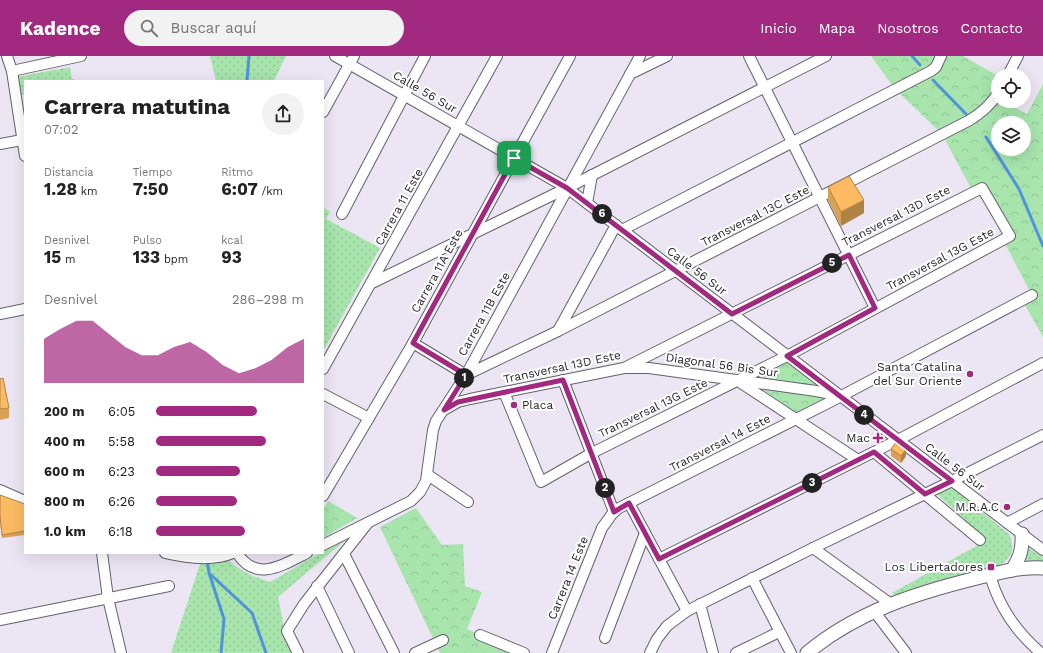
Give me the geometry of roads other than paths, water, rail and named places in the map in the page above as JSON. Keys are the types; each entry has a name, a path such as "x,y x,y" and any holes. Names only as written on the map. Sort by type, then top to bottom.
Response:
{"main road":[{"path":"1012,570 1018,562 1021,553 1022,534"},
{"path":"807,653 851,623 874,611 919,593 1012,570 1043,568"}],"street":[{"path":"7,56 20,96 24,146"},
{"path":"12,71 81,56"},
{"name":"Calle 56 Sur","path":"335,56 352,60 404,95 567,188 1043,550"},
{"path":"342,214 426,56"},
{"name":"Carrera 11 Este","path":"324,367 497,56"},
{"name":"Carrera 11A Este","path":"324,494 413,343 570,56"},
{"name":"Carrera 11B Este","path":"324,544 416,497 424,487 428,475 436,421 466,375 640,56"},
{"path":"630,74 667,56"},
{"path":"749,56 875,308"},
{"path":"372,283 567,188 826,56"},
{"path":"558,331 619,227 792,142 930,71 936,67 942,56"},
{"path":"1012,68 1018,56"},
{"path":"324,110 352,60"},
{"name":"Transversal 13C Este","path":"466,375 558,331 677,271 970,120 991,103"},
{"path":"0,144 23,136"},
{"path":"587,203 592,175"},
{"name":"Transversal 13G Este","path":"504,392 541,482 592,453 787,356 1010,236 982,188"},
{"name":"Transversal 13D Este","path":"444,410 458,402 624,368 982,188"},
{"name":"Transversal 14 Este","path":"613,513 629,503 840,397 1032,295"},
{"path":"0,314 24,309"},
{"path":"413,343 466,375"},
{"path":"659,559 898,440 1043,363"},
{"name":"Diagonal 56 Bis Sur","path":"624,368 649,368 816,391 840,397"},
{"path":"563,380 592,453 613,513"},
{"path":"737,381 858,460"},
{"path":"324,395 368,418"},
{"path":"650,653 657,639 667,626 687,611 1043,435"},
{"path":"874,452 980,540"},
{"path":"428,475 468,502"},
{"path":"0,490 24,501"},
{"path":"629,503 687,611"},
{"path":"1007,523 1043,504"},
{"name":"Carrera 14 Este","path":"552,653 602,528 613,513"},
{"path":"298,653 287,631 317,586 368,522"},
{"path":"605,638 645,533"},
{"path":"813,548 892,604"},
{"path":"102,554 108,598 121,653"},
{"path":"177,554 189,558 213,558 229,554"},
{"path":"238,554 245,562 255,568 266,570 282,566 305,554"},
{"path":"282,566 289,554"},
{"path":"344,554 394,653"},
{"path":"990,575 995,592 1008,616 1025,638 1041,653"},
{"path":"752,578 791,653"},
{"path":"0,620 169,586"},
{"path":"317,586 349,653"},
{"path":"700,604 713,653"},
{"path":"874,611 906,653"},
{"path":"736,653 779,632"},
{"path":"480,635 524,653"},
{"path":"416,653 443,640"}],"waterway":[{"path":"247,80 249,56"},
{"path":"912,56 920,65"},
{"path":"933,80 966,114"},
{"path":"986,137 1019,189 1043,246"},
{"path":"206,554 209,573 224,619 221,653"},
{"path":"210,574 252,613 266,653"}],"place":[{"name":"Santa Catalina del Sur Oriente","path":"970,374"},
{"name":"Placa","path":"514,405"},
{"name":"Mac","path":"878,438"},
{"name":"M.R.A.C","path":"1007,507"},
{"name":"Los Libertadores","path":"991,567"}]}
